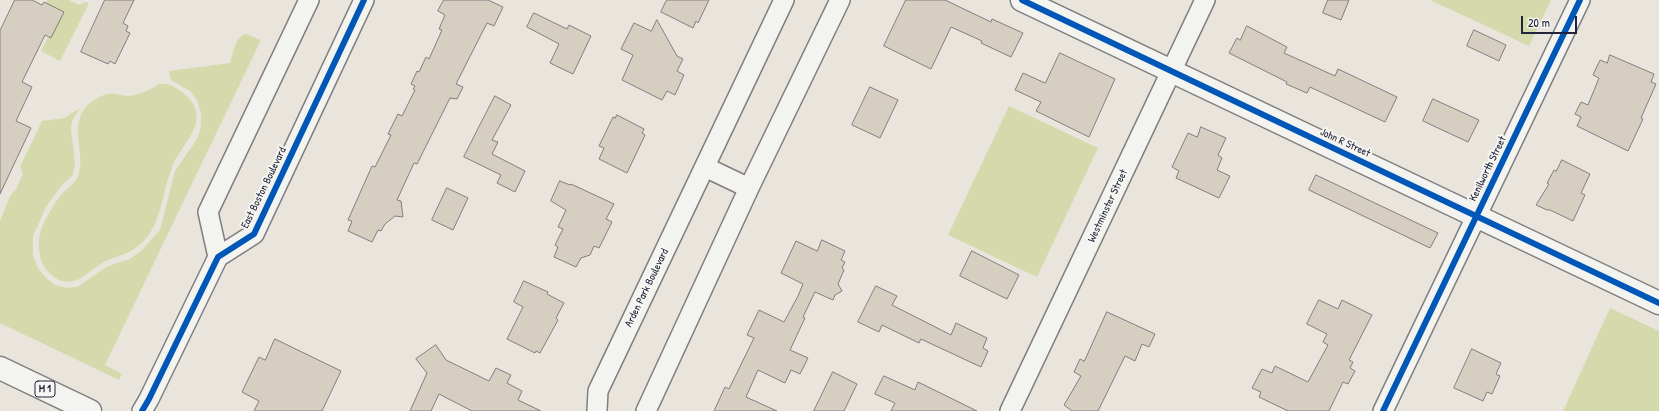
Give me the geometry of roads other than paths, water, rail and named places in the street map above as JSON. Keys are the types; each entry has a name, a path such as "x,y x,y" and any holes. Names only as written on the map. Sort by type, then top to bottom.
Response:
{"street":[{"path":"142,411 218,257 208,212 309,0"},
{"name":"Arden Park Boulevard","path":"597,411 598,391 784,0"},
{"path":"646,411 749,188 840,0"},
{"name":"John R Street","path":"1022,0 1659,303"},
{"name":"Westminster Street","path":"1010,411 1205,0"},
{"name":"Kenilworth Street","path":"1384,411 1580,0"},
{"name":"East Boston Boulevard","path":"218,257 254,234 357,2"},
{"path":"705,167 749,188"},
{"name":"M 1","path":"0,368 90,411"}]}
